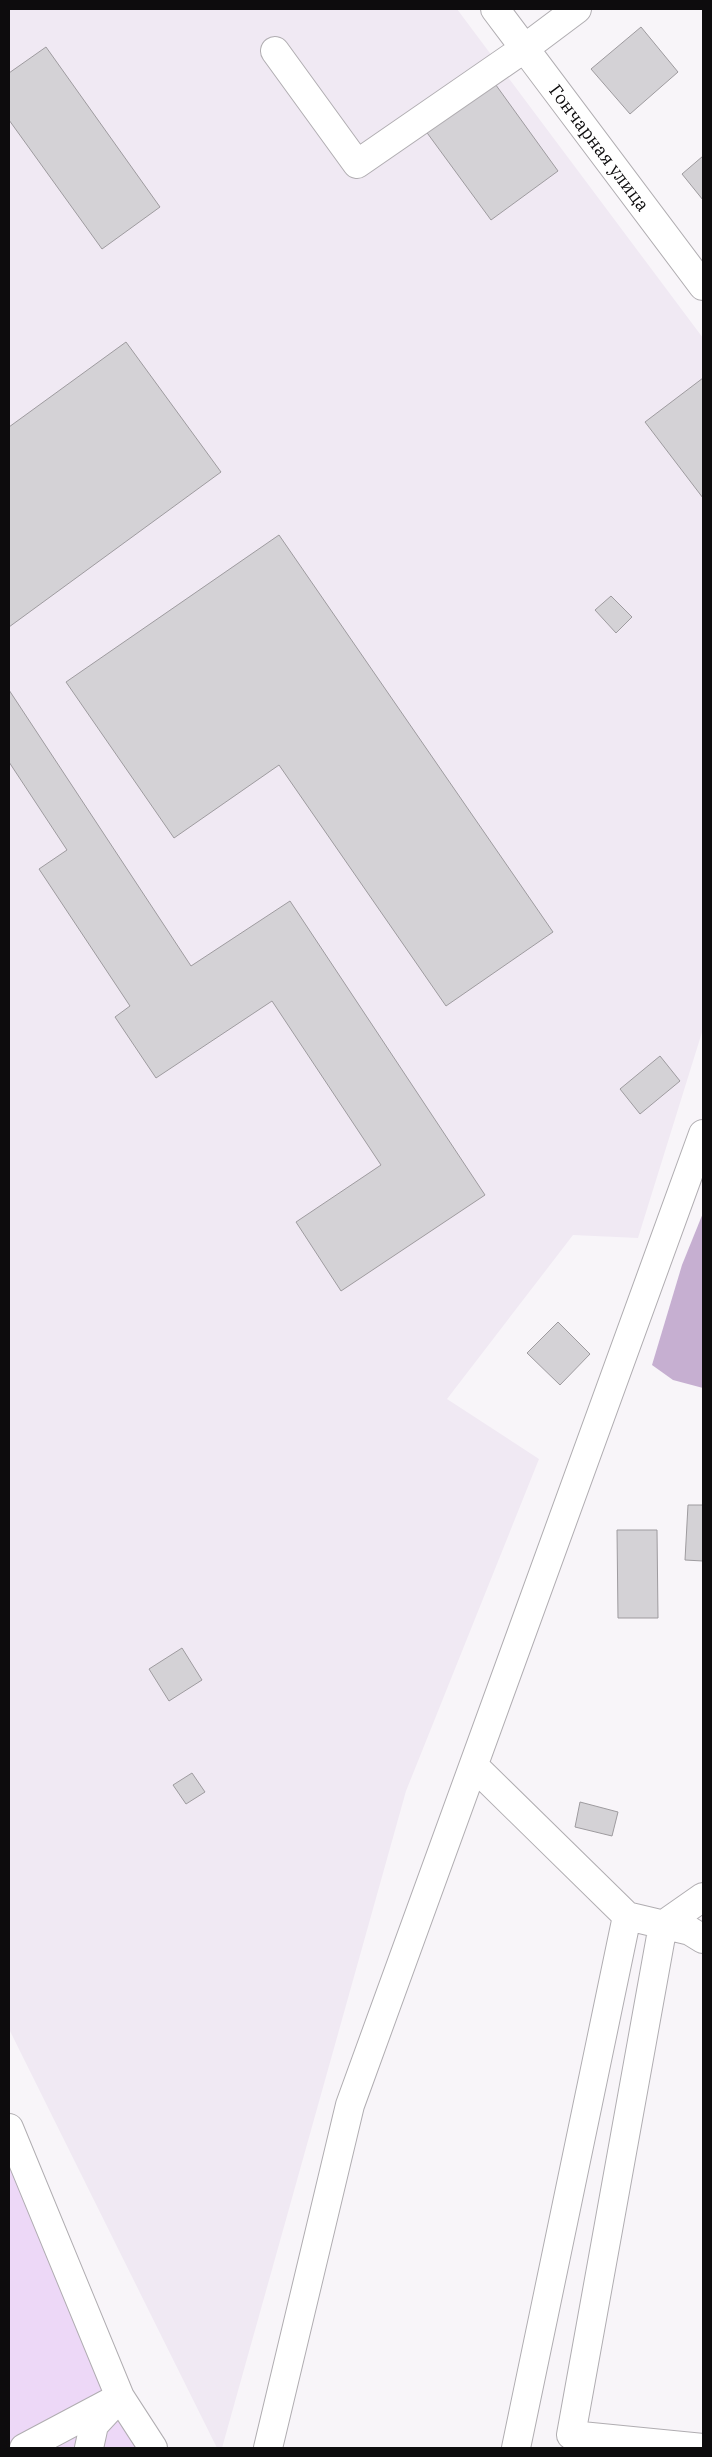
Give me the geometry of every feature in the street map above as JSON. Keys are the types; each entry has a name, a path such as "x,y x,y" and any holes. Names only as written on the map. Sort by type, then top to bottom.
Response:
{"street":[{"name":"Гончарная улица","path":"495,9 703,286"},
{"path":"275,51 357,164 525,48 577,9"},
{"path":"268,2448 350,2105 703,1134"},
{"path":"474,1766 627,1916 690,1931 703,1939"},
{"path":"703,1897 664,1925 571,2435 703,2448"},
{"path":"516,2448 627,1916"},
{"path":"9,2128 18,2178 120,2397 153,2448"},
{"path":"24,2448 120,2397"},
{"path":"89,2448 94,2425 120,2397"}],"shaded area":[{"path":"9,9 457,9 703,338 703,1029 638,1238 573,1235 447,1399 539,1459 406,1791 222,2448 217,2448 9,2029"},
{"path":"703,1213 703,1388 673,1380 652,1365 682,1265"},
{"path":"9,2119 141,2448 9,2448"}],"building":[{"path":"641,27 678,72 630,114 591,69"},
{"path":"46,47 160,207 102,249 9,120 9,73"},
{"path":"493,81 558,171 491,220 425,130"},
{"path":"703,156 703,200 682,174"},
{"path":"126,342 221,472 9,627 9,427"},
{"path":"703,378 703,498 645,422"},
{"path":"279,535 553,932 446,1006 279,765 174,838 66,682"},
{"path":"611,596 632,617 616,633 595,610"},
{"path":"9,690 191,966 290,901 485,1195 341,1291 296,1222 381,1165 272,1001 156,1078 115,1017 130,1006 39,869 67,850 9,762"},
{"path":"660,1056 680,1081 640,1114 620,1089"},
{"path":"558,1322 590,1354 560,1385 527,1353"},
{"path":"688,1505 703,1505 703,1561 685,1560"},
{"path":"617,1530 657,1530 658,1618 618,1618"},
{"path":"182,1648 202,1680 169,1701 149,1669"},
{"path":"192,1773 205,1792 186,1804 173,1785"},
{"path":"580,1802 618,1812 612,1836 575,1827"}]}
